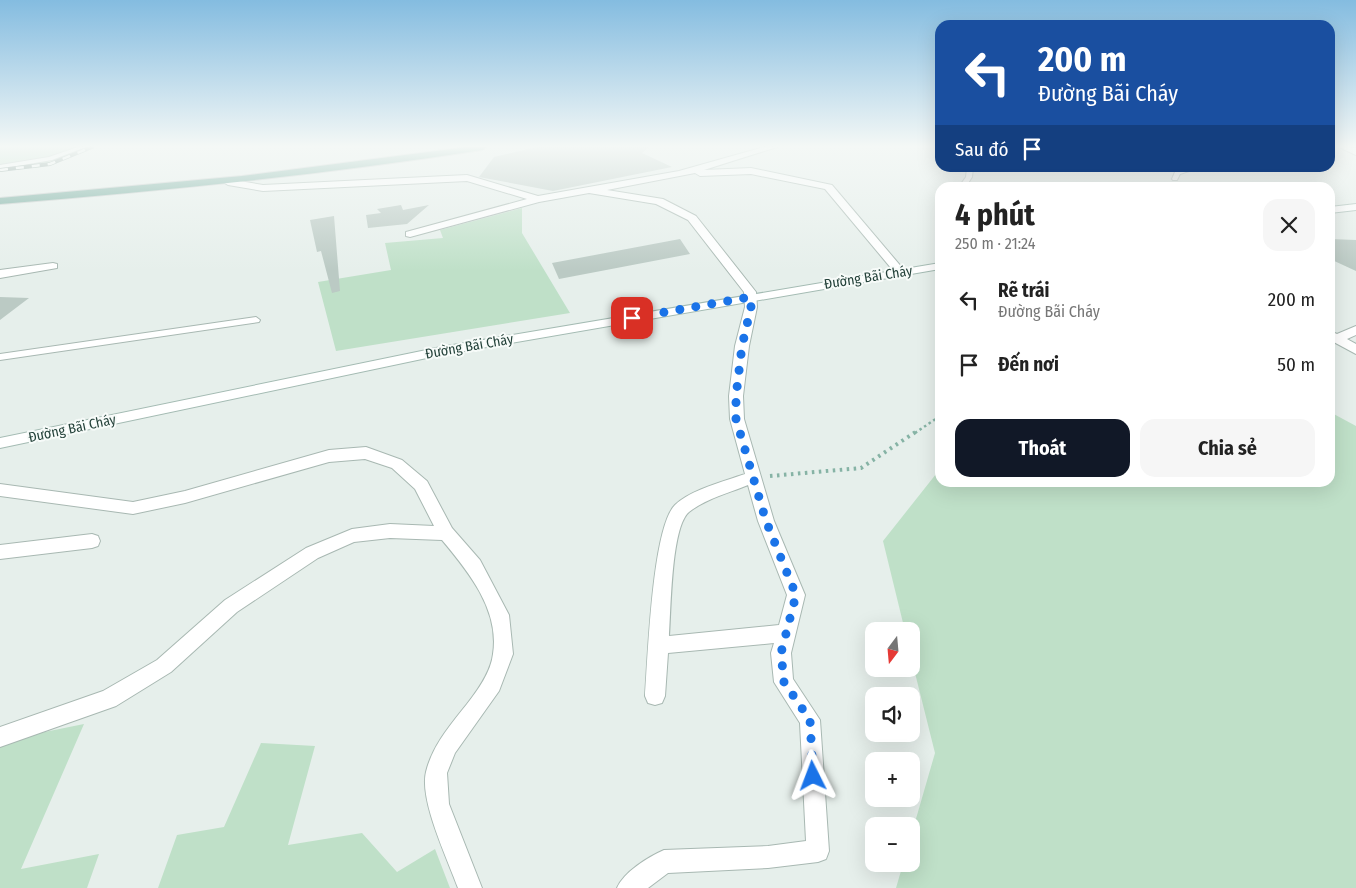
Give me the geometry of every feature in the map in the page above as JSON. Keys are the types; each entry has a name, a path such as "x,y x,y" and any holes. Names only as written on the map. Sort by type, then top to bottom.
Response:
{"main road":[{"path":"0,201 151,188"}],"street":[{"path":"502,188 538,199"},
{"path":"410,234 538,199 598,188"},
{"path":"829,188 900,272"},
{"path":"589,190 659,201 692,218 748,289 751,307 742,346 736,396 736,419 766,521 796,595 781,653 784,682 810,720 818,851 768,857 664,862 629,888"},
{"path":"1335,209 1355,207"},
{"path":"0,274 54,266"},
{"name":"Đường Bãi Cháy","path":"0,443 441,351 935,267"},
{"path":"1335,336 1356,330"},
{"path":"1335,338 1356,350"},
{"path":"0,490 133,508 184,497 329,456 366,453 397,464 420,485 446,533 474,565 500,615 503,654 489,691 448,746 436,773 438,804 470,888"},
{"path":"655,696 666,554 674,520 681,510 692,501 752,477"},
{"path":"0,737 109,699 164,666 231,606 312,552 352,536 390,531 446,533"},
{"path":"0,552 92,541"},
{"path":"659,644 787,633"}],"lane":[{"path":"0,358 256,320"}],"path":[{"path":"752,477 861,468 935,419"}],"green space":[{"path":"522,208 522,233 570,313 336,351 318,282 391,270 385,243 443,238 440,230"},
{"path":"1335,415 1356,426 1356,888 896,888 901,872 920,872 920,817 916,817 935,753 916,678 920,678 920,622 903,622 883,541 935,475 935,487 1335,487"},
{"path":"84,724 21,869 99,854 87,888 0,888 0,741"},
{"path":"261,743 315,746 288,845 362,833 397,872 435,849 450,888 158,888 177,835 224,827"}],"building":[{"path":"539,188 566,188 553,191"},
{"path":"401,205 403,210 429,205 407,224 368,228 366,215 381,213 377,209"},
{"path":"334,216 340,291 332,293 321,251 317,252 310,220"},
{"path":"680,239 690,254 559,279 552,263"},
{"path":"1335,239 1356,240 1356,271 1335,261"},
{"path":"0,297 29,298 0,320"}],"route":[{"path":"632,318 750,297 751,307 742,346 736,396 736,419 766,521 796,595 781,653 784,682 810,720 813,776"}]}
